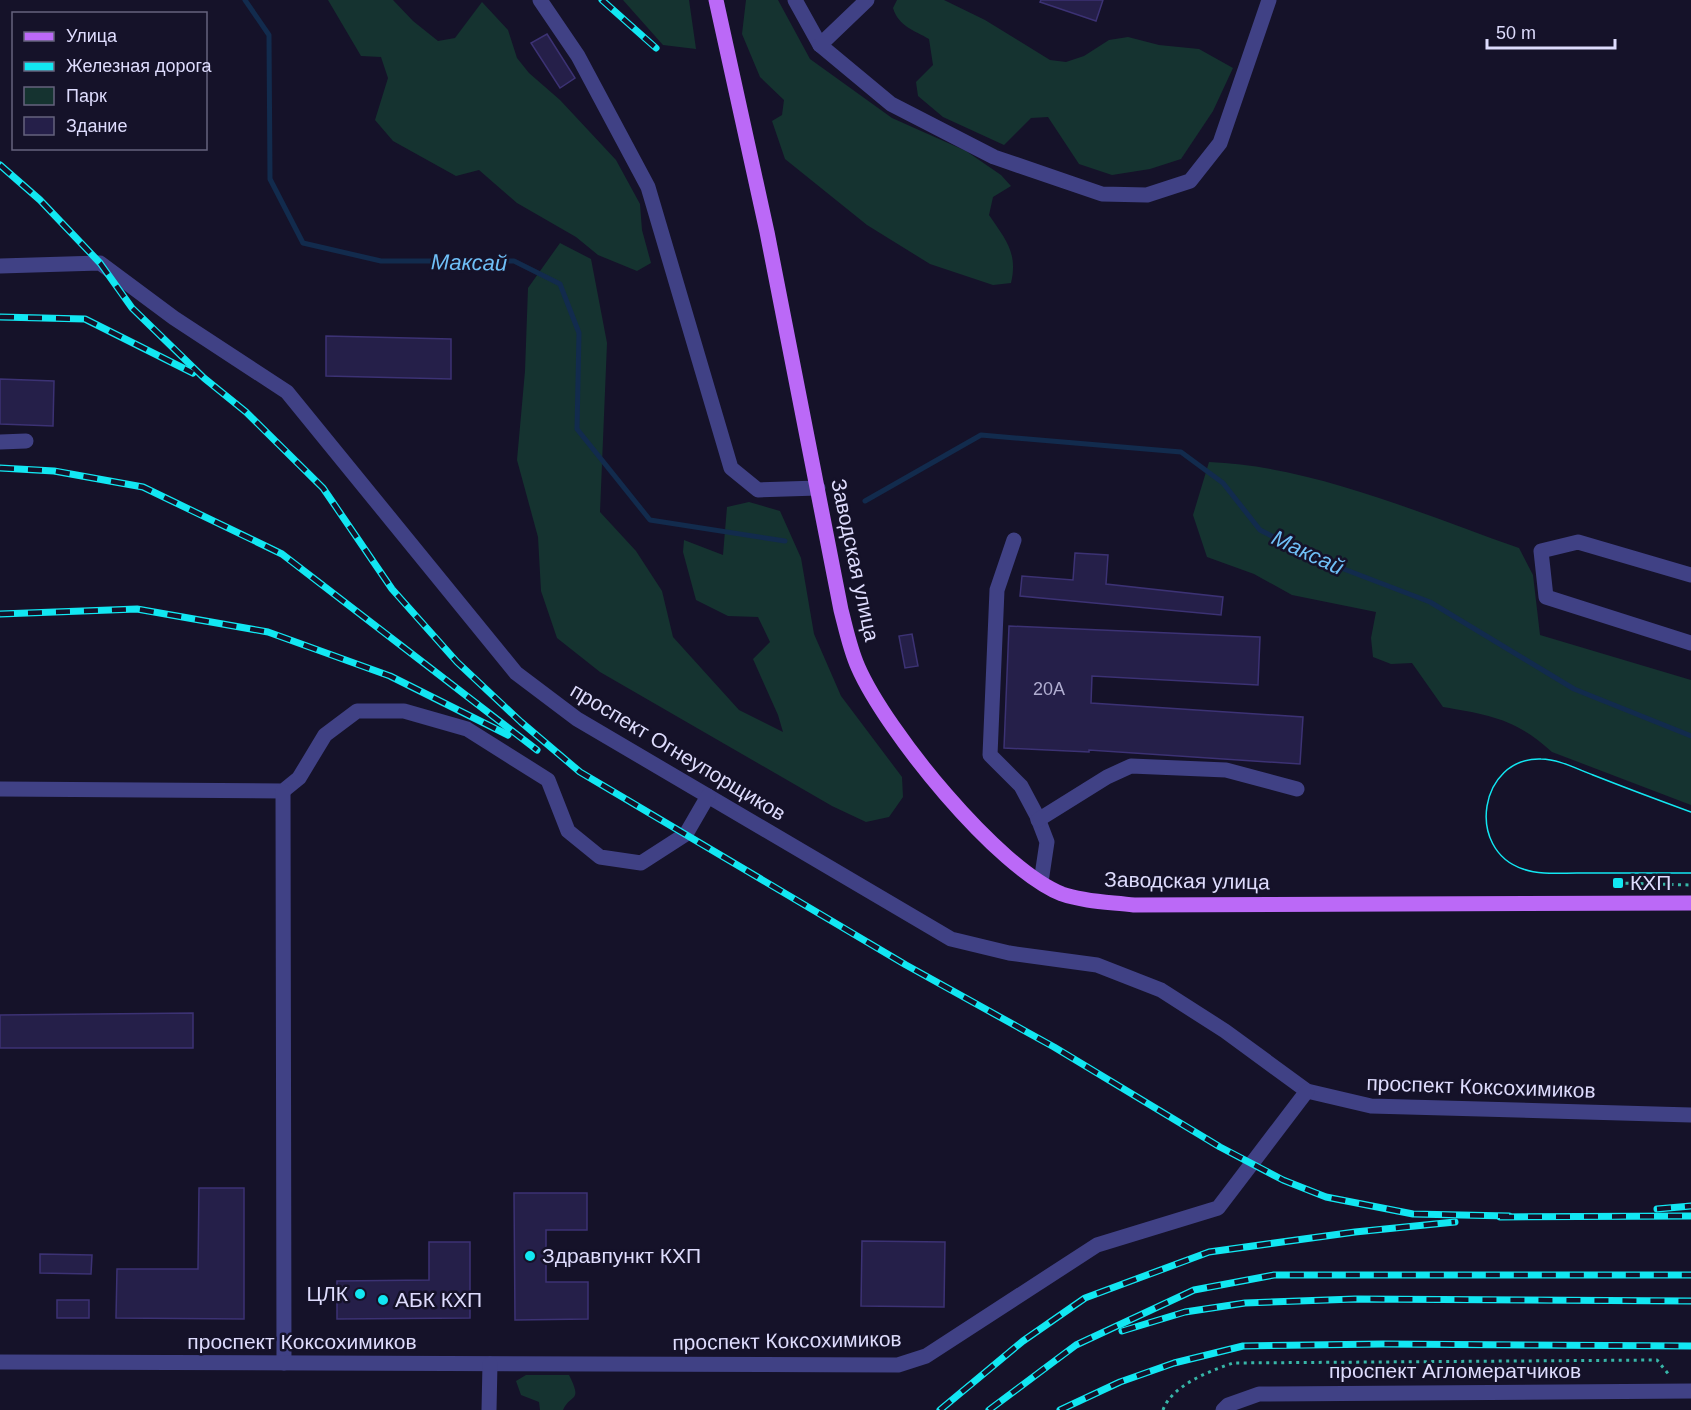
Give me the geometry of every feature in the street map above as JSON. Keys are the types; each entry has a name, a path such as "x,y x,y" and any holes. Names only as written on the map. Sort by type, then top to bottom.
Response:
{"main road":[{"name":"Заводская улица","path":"716,0 767,232 841,610 858,666 888,721 938,784 985,836 1041,882 1062,894 1087,900 1134,905 1691,903"}],"street":[{"path":"540,0 578,56 648,187 731,468 758,490 818,488"},
{"path":"795,0 820,45 891,104 994,156 1102,194 1148,195 1190,181 1220,143 1269,0"},
{"path":"820,45 867,0"},
{"name":"проспект Огнеупорщиков","path":"0,266 100,263 174,318 287,392 516,673 577,719 951,939 1009,952 1097,965 1161,990 1225,1031 1307,1091"},
{"path":"0,442 26,441"},
{"path":"1014,540 998,590 990,754 1021,786 1047,842 1041,882"},
{"path":"1690,576 1578,542 1542,552 1546,597 1691,643"},
{"path":"0,789 283,791 298,778 325,735 357,711 404,711 467,729 548,780 568,831 600,857 641,863 686,834 708,796"},
{"path":"1038,820 1107,777 1131,766 1226,770 1297,789"},
{"path":"283,791 284,1363"},
{"name":"проспект Коксохимиков","path":"0,1362 898,1365 926,1356 1097,1245 1218,1208 1307,1091 1371,1106 1691,1115"},
{"path":"489,1410 490,1364"},
{"name":"проспект Агломератчиков","path":"1223,1410 1228,1405 1259,1394 1691,1391"}],"path":[{"path":"1618,883 1691,885"},
{"path":"1163,1410 1166,1402 1200,1374 1233,1363 1657,1360 1673,1380"}],"green space":[{"path":"328,0 393,0 413,21 438,41 455,38 482,2 508,30 517,58 529,73 560,100 616,160 640,204 642,230 651,263 637,271 598,255 576,237 517,203 479,170 456,176 393,141 375,120 388,78 381,57 361,56"},
{"path":"623,0 689,0 696,49 663,45"},
{"path":"746,0 778,0 810,59 892,118 966,151 1001,175 1011,186 993,197 989,215 1012,255 1011,283 993,285 930,264 867,225 785,159 772,121 782,115 784,100 760,77 742,34"},
{"path":"897,0 944,0 985,20 1050,60 1066,62 1084,56 1109,40 1128,37 1159,45 1199,49 1233,68 1213,111 1181,159 1150,169 1112,175 1079,164 1048,117 1031,118 1004,145 943,117 918,96 916,82 933,65 929,39 899,20 893,8"},
{"path":"560,243 591,259 607,343 600,512 636,551 662,591 673,637 739,710 783,732 778,715 753,659 770,642 758,617 728,616 696,600 683,552 684,540 723,555 727,507 749,502 780,511 801,558 814,634 841,696 902,777 903,797 889,817 866,822 832,806 600,672 557,638 541,591 538,537 517,460 525,371 528,288"},
{"path":"1209,462 1248,465 1327,482 1519,548 1533,575 1540,635 1691,680 1691,805 1552,752 1526,732 1502,720 1443,707 1412,663 1391,664 1373,657 1371,638 1376,612 1292,595 1254,574 1207,557 1193,515"},
{"path":"526,1375 569,1375 575,1390 574,1397 563,1410 540,1410 539,1402 521,1395 516,1381"}],"building":[{"path":"1041,0 1103,0 1096,21 1040,2"},
{"path":"547,34 575,78 560,88 531,43"},
{"path":"326,336 451,339 451,379 326,376"},
{"path":"0,379 54,381 53,426 0,424"},
{"path":"1075,553 1108,555 1106,584 1223,597 1221,615 1020,596 1022,576 1073,580"},
{"path":"1009,626 1260,637 1258,685 1092,676 1091,703 1303,717 1300,764 1089,750 1089,752 1004,748"},
{"path":"912,634 918,666 905,668 899,636"},
{"path":"193,1013 193,1048 0,1048 0,1015"},
{"path":"199,1188 244,1188 244,1319 116,1318 117,1269 198,1269"},
{"name":"Здравпункт КХП","path":"514,1193 587,1193 587,1230 546,1230 546,1282 588,1282 588,1319 515,1320"},
{"path":"862,1241 945,1242 944,1307 861,1306"},
{"path":"429,1242 470,1242 470,1318 337,1319 337,1281 429,1280"},
{"path":"40,1254 92,1255 91,1274 40,1273"},
{"path":"57,1300 89,1300 89,1318 57,1318"}],"waterway":[{"name":"Максай","path":"245,0 269,35 270,179 303,243 381,261 514,261 560,284 579,333 577,429 650,520 785,541"},
{"name":"Максай","path":"865,501 981,435 1181,452 1223,483 1260,530 1315,558 1430,602 1574,689 1691,736"}],"tram line":[{"path":"1691,812 1567,765 1541,759 1520,762 1504,773 1493,788 1487,806 1487,825 1493,844 1505,859 1529,871 1691,873"}],"railway":[{"path":"602,0 656,48"},
{"path":"0,165 40,200 100,263 132,308 204,378 246,412 323,488 392,589 457,662 521,722 580,772 906,965 1054,1047 1220,1147 1283,1180 1326,1197 1413,1214 1509,1216"},
{"path":"0,317 85,319 193,373"},
{"path":"0,468 54,471 143,487 282,554 537,750"},
{"path":"0,614 137,609 268,632 390,676 508,735"},
{"path":"1657,1209 1691,1206"},
{"path":"1500,1217 1691,1216"},
{"path":"940,1410 1023,1341 1085,1298 1209,1252 1355,1232 1455,1222"},
{"path":"989,1410 1076,1345 1194,1290 1274,1275 1691,1275"},
{"path":"1122,1331 1185,1312 1245,1303 1355,1299 1691,1301"},
{"path":"1060,1410 1120,1382 1174,1363 1243,1346 1383,1344 1691,1346"}],"place":[{"name":"КХП","path":"1618,883"},
{"name":"Здравпункт КХП","path":"530,1256"},
{"name":"ЦЛК","path":"360,1294"},
{"name":"АБК КХП","path":"383,1300"}]}
